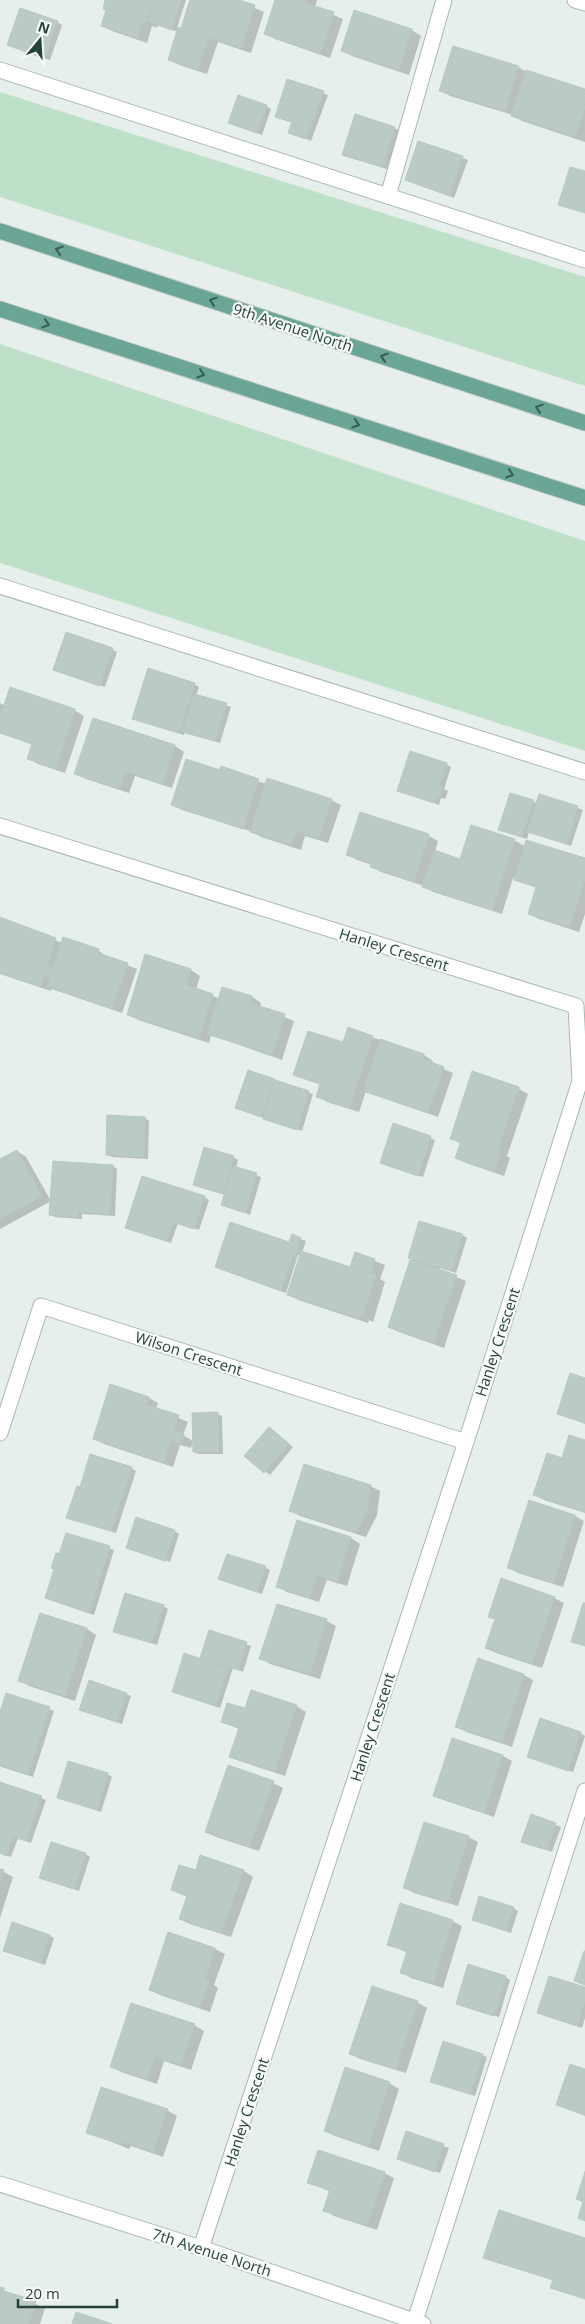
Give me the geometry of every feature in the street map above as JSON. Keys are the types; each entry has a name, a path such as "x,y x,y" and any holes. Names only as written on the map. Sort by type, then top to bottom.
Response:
{"main road":[{"name":"9th Avenue North","path":"0,231 585,423"},
{"path":"0,309 585,498"}],"street":[{"path":"388,196 444,0"},
{"path":"574,0 585,3"},
{"path":"0,70 585,260"},
{"path":"0,586 585,772"},
{"name":"Hanley Crescent","path":"0,826 576,1006 580,1081 466,1442 201,2248"},
{"name":"Wilson Crescent","path":"0,1433 41,1306 466,1442"},
{"path":"418,2323 585,1791"},
{"name":"7th Avenue North","path":"0,2184 201,2248 418,2323"}],"green space":[{"path":"0,92 585,277 585,386 0,197"},
{"path":"0,344 585,541 585,751 0,563"}],"building":[{"path":"105,0 155,0 147,23 142,22 137,38 101,26 106,10 103,9"},
{"path":"156,0 181,0 172,30 149,22"},
{"path":"190,0 239,0 255,5 242,48 208,38 198,70 168,60 178,27 181,28"},
{"path":"275,0 306,0 305,3 334,12 320,54 264,34"},
{"path":"20,8 58,21 45,59 7,45"},
{"path":"354,10 412,29 399,70 341,51"},
{"path":"453,46 519,66 505,111 439,91"},
{"path":"526,70 585,89 585,108 575,137 511,116"},
{"path":"287,79 324,91 306,139 288,133 292,122 275,117"},
{"path":"238,95 267,105 257,133 228,123"},
{"path":"355,114 395,127 382,167 342,155"},
{"path":"418,141 463,156 450,196 405,180"},
{"path":"570,167 585,171 585,213 558,205"},
{"path":"66,632 113,648 100,686 53,670"},
{"path":"148,668 195,683 179,733 132,719"},
{"path":"10,687 75,709 56,769 27,759 32,744 0,733 0,717"},
{"path":"194,694 227,703 215,741 182,732"},
{"path":"93,718 175,745 163,784 125,771 119,789 74,774"},
{"path":"410,751 447,763 439,786 443,787 440,797 436,796 434,803 397,791"},
{"path":"186,759 220,770 221,766 259,779 243,829 171,805"},
{"path":"267,778 332,799 319,839 296,831 291,845 250,832"},
{"path":"510,793 534,800 522,837 498,830"},
{"path":"539,794 578,806 567,844 527,832"},
{"path":"360,812 429,834 414,882 370,867 371,863 346,855"},
{"path":"471,825 515,839 492,910 422,887 434,850 460,859"},
{"path":"526,840 585,858 585,878 570,927 528,914 536,887 514,880"},
{"path":"0,917 56,938 41,986 0,973"},
{"path":"63,937 99,949 98,953 128,963 112,1009 47,987 50,978 45,976 48,966 53,968"},
{"path":"145,954 191,969 186,985 213,994 199,1038 127,1015"},
{"path":"222,987 252,996 250,1003 285,1014 272,1055 207,1034"},
{"path":"348,1027 373,1036 350,1108 316,1097 320,1084 293,1075 308,1031 343,1042"},
{"path":"380,1039 424,1054 423,1059 444,1067 428,1113 363,1091"},
{"path":"248,1070 275,1079 261,1117 235,1108"},
{"path":"472,1071 519,1087 498,1150 501,1151 494,1172 455,1158 461,1142 450,1139"},
{"path":"275,1080 309,1091 297,1130 263,1119"},
{"path":"107,1115 145,1117 144,1157 106,1155"},
{"path":"393,1123 431,1136 418,1176 380,1163"},
{"path":"204,1147 234,1156 223,1194 193,1185"},
{"path":"17,1150 42,1196 0,1219 0,1159"},
{"path":"53,1161 113,1165 110,1214 78,1212 78,1217 49,1215"},
{"path":"233,1166 257,1173 245,1213 221,1205"},
{"path":"142,1176 205,1196 194,1229 173,1222 167,1241 125,1228"},
{"path":"419,1221 463,1234 452,1271 408,1258"},
{"path":"230,1222 289,1242 292,1234 301,1238 296,1255 293,1254 281,1291 215,1267"},
{"path":"301,1251 350,1267 355,1252 375,1259 371,1273 376,1275 363,1317 359,1316 359,1318 287,1295"},
{"path":"410,1260 457,1275 434,1343 388,1327"},
{"path":"570,1373 585,1378 585,1423 557,1414"},
{"path":"110,1384 149,1397 147,1405 179,1415 174,1431 184,1434 181,1444 171,1440 164,1463 93,1439"},
{"path":"218,1412 219,1452 193,1452 192,1413"},
{"path":"269,1427 289,1444 264,1473 244,1456"},
{"path":"569,1435 585,1440 585,1512 533,1495 547,1453 562,1458"},
{"path":"90,1454 132,1467 111,1531 66,1518 77,1486 80,1487"},
{"path":"304,1464 371,1485 368,1510 356,1532 289,1511"},
{"path":"529,1500 575,1515 554,1583 507,1568"},
{"path":"136,1517 175,1530 165,1561 126,1548"},
{"path":"297,1520 351,1537 337,1582 317,1575 310,1598 276,1587"},
{"path":"66,1533 110,1546 89,1613 45,1598 54,1569 51,1568 56,1553 59,1554"},
{"path":"227,1554 266,1566 257,1592 218,1579"},
{"path":"501,1578 555,1597 532,1664 485,1648 495,1619 488,1617"},
{"path":"125,1593 164,1605 152,1643 113,1632"},
{"path":"583,1603 585,1603 585,1646 571,1642"},
{"path":"277,1604 327,1619 310,1674 259,1659"},
{"path":"40,1613 87,1628 65,1696 18,1681"},
{"path":"209,1630 247,1642 239,1670 200,1658"},
{"path":"184,1653 228,1668 216,1706 172,1692"},
{"path":"478,1658 524,1674 502,1742 455,1727"},
{"path":"89,1680 127,1693 117,1722 79,1710"},
{"path":"251,1690 297,1705 275,1772 229,1757 239,1728 221,1722 227,1703 245,1708"},
{"path":"6,1693 50,1707 28,1775 0,1766 0,1712"},
{"path":"540,1718 581,1732 568,1771 527,1757"},
{"path":"452,1738 503,1755 484,1813 433,1796"},
{"path":"68,1761 108,1773 97,1810 57,1798"},
{"path":"228,1765 274,1781 249,1847 205,1832"},
{"path":"0,1782 42,1796 26,1841 13,1837 6,1856 0,1853"},
{"path":"531,1814 556,1823 547,1850 521,1842"},
{"path":"424,1822 469,1836 448,1902 403,1888"},
{"path":"51,1842 86,1853 74,1889 39,1878"},
{"path":"200,1855 244,1870 221,1933 179,1919 187,1896 171,1890 179,1865 196,1870"},
{"path":"0,1869 4,1870 0,1883"},
{"path":"479,1896 514,1907 506,1931 472,1920"},
{"path":"400,1903 453,1920 433,1983 400,1973 407,1951 387,1945"},
{"path":"12,1922 50,1935 41,1963 3,1951"},
{"path":"168,1932 215,1948 205,1980 209,1981 200,2008 149,1990"},
{"path":"585,1951 585,1985 574,1981"},
{"path":"468,1964 506,1976 494,2016 456,2004"},
{"path":"549,1976 585,1987 585,2001 577,2026 537,2013"},
{"path":"372,1986 418,2001 396,2069 349,2054"},
{"path":"131,2003 195,2024 181,2065 155,2057 147,2079 110,2067"},
{"path":"443,2041 483,2054 470,2094 430,2082"},
{"path":"570,2064 585,2069 585,2115 556,2105"},
{"path":"345,2067 390,2082 369,2146 324,2131"},
{"path":"101,2087 168,2109 153,2152 86,2133"},
{"path":"406,2131 444,2144 435,2172 397,2159"},
{"path":"318,2150 385,2172 367,2225 323,2211 330,2190 307,2183"},
{"path":"585,2172 585,2221 578,2218 583,2202 576,2199"},
{"path":"499,2210 585,2238 585,2299 550,2288 553,2280 483,2258"},
{"path":"0,2287 4,2288 4,2291 36,2301 29,2324 0,2324"},
{"path":"76,2312 112,2324 72,2324"}]}
